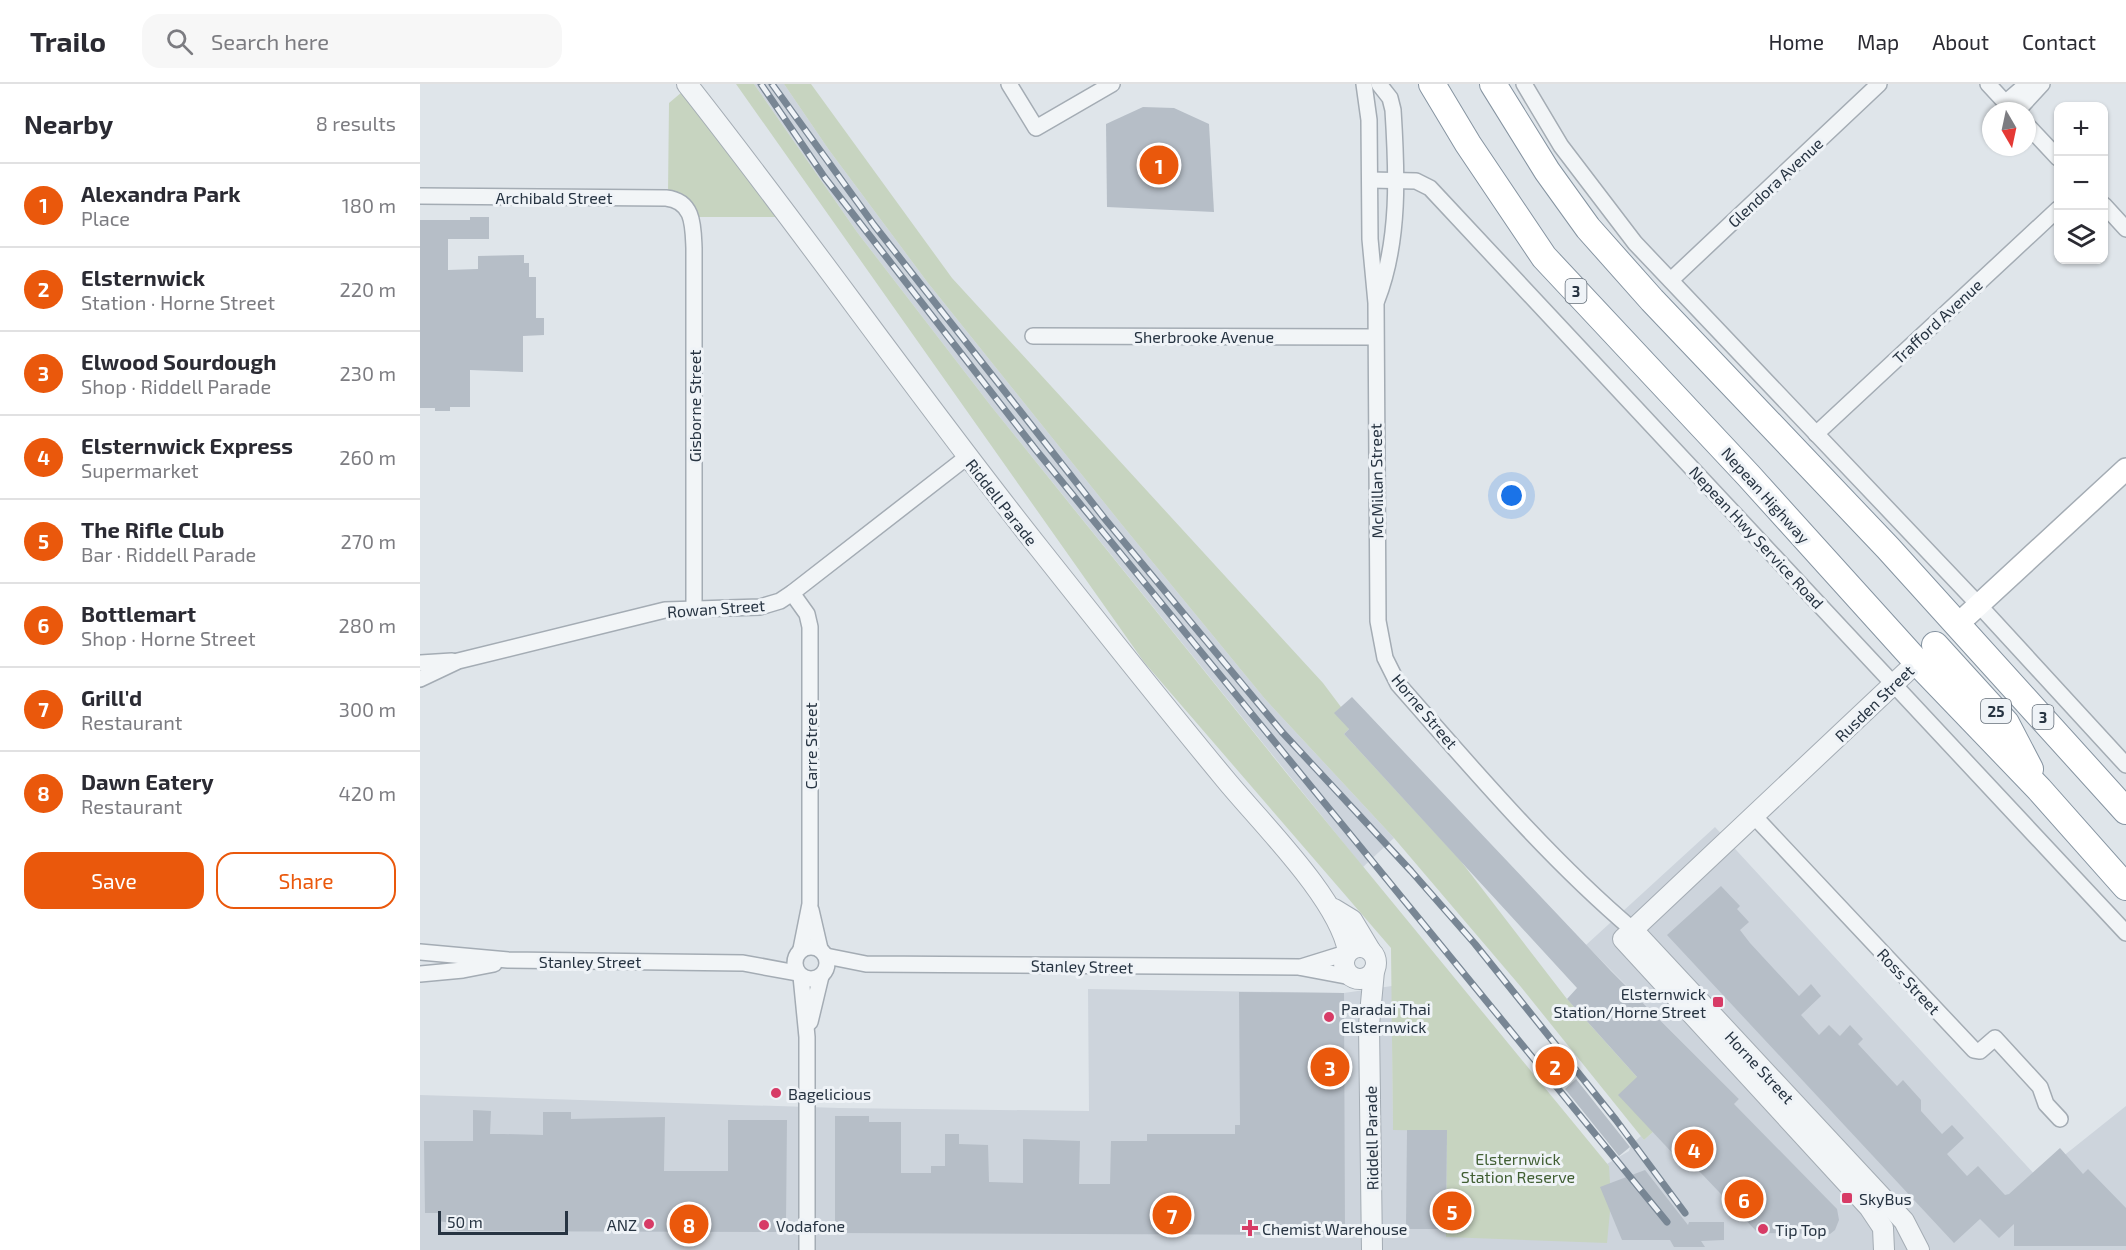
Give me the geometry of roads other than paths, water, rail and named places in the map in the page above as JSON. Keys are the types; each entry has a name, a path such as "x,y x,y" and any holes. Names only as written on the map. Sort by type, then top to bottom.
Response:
{"highway":[{"name":"Nepean Highway","path":"1432,84 1468,144 1544,257 1748,475 1926,654"},
{"name":"3","path":"1492,84 1546,171 1588,228 1652,300 1958,624 2126,811"},
{"name":"Rusden Street","path":"1926,654 1958,624"},
{"name":"25","path":"1926,654 2006,723 2039,789 2126,887"}],"main road":[{"name":"Rusden Street","path":"1958,624 2126,469"}],"street":[{"name":"Riddell Parade","path":"687,84 780,202 967,457 1224,778 1332,907 1346,938 1347,952"},
{"path":"1009,84 1036,128 1112,84"},
{"name":"McMillan Street","path":"1364,84 1369,120 1376,303 1374,337 1378,621 1385,658"},
{"name":"McMillan Street","path":"1376,303 1390,254 1394,180 1393,110 1390,98 1379,84"},
{"path":"1524,84 1560,146 1635,243 1978,604 2126,765"},
{"name":"Glendora Avenue","path":"1671,280 1879,84"},
{"path":"1988,84 2006,102"},
{"path":"2016,102 2027,84"},
{"path":"2020,102 2042,84"},
{"path":"2036,135 2056,156"},
{"name":"Nepean Hwy Service Road","path":"1370,180 1416,181 1430,188 2126,933"},
{"name":"Archibald Street","path":"420,196 666,198 677,200 686,207"},
{"name":"Gisborne Street","path":"686,207 692,217 694,248 694,607"},
{"name":"Trafford Avenue","path":"1816,434 2057,210"},
{"path":"2108,210 2126,229"},
{"name":"Sherbrooke Avenue","path":"1033,336 1374,337"},
{"name":"Rowan Street","path":"420,663 458,661 665,610 694,607 760,607 780,601 967,457"},
{"name":"Carre Street","path":"792,593 807,614 810,627 810,904 798,953"},
{"name":"Rusden Street","path":"1628,935 1926,654"},
{"name":"Horne Street","path":"1385,658 1398,684 1628,935 1858,1182 1904,1221 1919,1250"},
{"name":"Rowan Street","path":"420,679 458,661"},
{"name":"Ross Street","path":"1754,816 1974,1050 1981,1050 1995,1038 2040,1087 2046,1104 2060,1119"},
{"name":"Carre Street","path":"810,904 823,953"},
{"name":"Riddell Parade","path":"1332,907 1352,920 1370,950"},
{"path":"807,1037 823,974 823,953 810,946 798,953 794,964 799,974 807,1037 807,1250"},
{"path":"1359,946 1370,950 1376,960 1374,971 1365,979 1352,977 1344,967 1347,952 1359,946"},
{"name":"Stanley Street","path":"420,952 508,960 743,963 799,974"},
{"name":"Stanley Street","path":"1298,967 1347,952"},
{"name":"Stanley Street","path":"743,963 798,953"},
{"name":"Stanley Street","path":"823,953 866,964"},
{"name":"Stanley Street","path":"420,974 463,970 508,960"},
{"name":"Stanley Street","path":"823,974 866,964 1298,967 1352,977"},
{"name":"Riddell Parade","path":"1372,1250 1369,1025 1374,971"},
{"path":"799,974 811,979 823,974"},
{"name":"Riddell Parade","path":"1352,977 1369,1025"},
{"name":"Horne Street","path":"1858,1182 1881,1225 1884,1250"}],"railway":[{"path":"761,84 825,178 1036,450 1667,1222"},
{"path":"772,84 874,225 1105,519 1282,732 1411,871 1475,944 1616,1120 1685,1213"}],"place":[{"name":"Alexandra Park","path":"1159,165"},
{"name":"Elsternwick Station/Horne Street","path":"1718,1002"},
{"name":"Paradai Thai Elsternwick","path":"1329,1017"},
{"name":"Elsternwick","path":"1555,1066"},
{"name":"Elwood Sourdough","path":"1330,1067"},
{"name":"Bagelicious","path":"776,1093"},
{"name":"Elsternwick Express","path":"1694,1149"},
{"name":"SkyBus","path":"1847,1198"},
{"name":"Bottlemart","path":"1744,1199"},
{"name":"The Rifle Club","path":"1452,1211"},
{"name":"Grill'd","path":"1172,1215"},
{"name":"ANZ","path":"649,1224"},
{"name":"Dawn Eatery","path":"689,1224"},
{"name":"Vodafone","path":"764,1225"},
{"name":"Chemist Warehouse","path":"1250,1228"},
{"name":"Tip Top","path":"1763,1229"}],"park label":[{"name":"Elsternwick Station Reserve","path":"1518,1167"}]}
